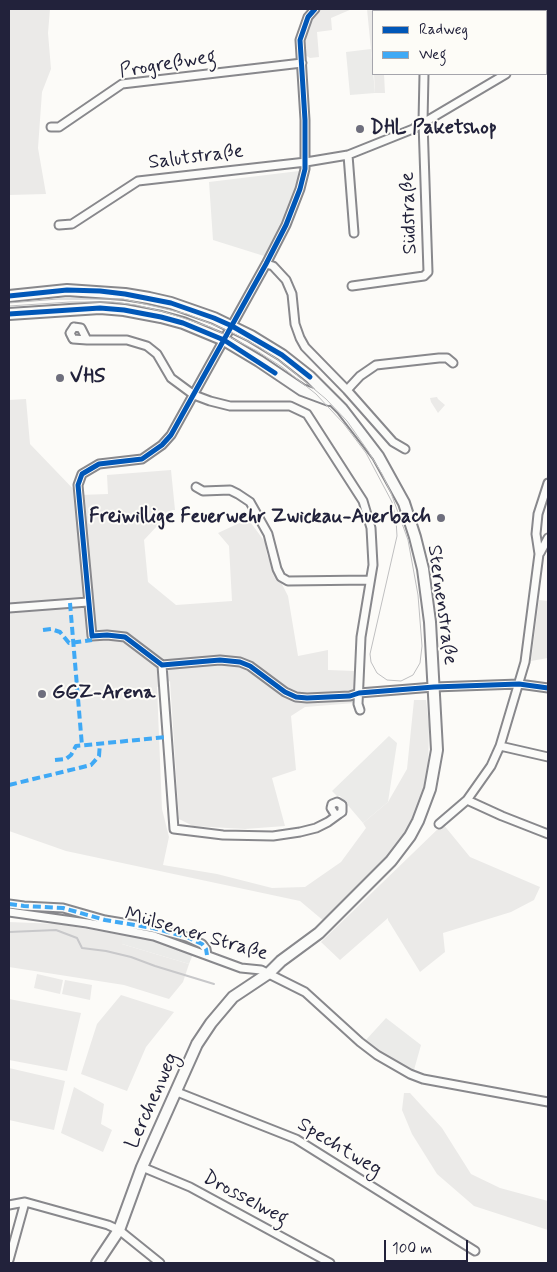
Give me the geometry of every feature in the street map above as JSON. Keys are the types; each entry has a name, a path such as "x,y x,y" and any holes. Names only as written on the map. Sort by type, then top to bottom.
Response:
{"street":[{"path":"315,9 308,17 300,40 306,162 300,189 286,225 171,435 156,450 142,459 99,464 82,474 78,485 92,636 125,637 162,665 220,660 240,662 250,666 285,692 296,697 350,696 359,693 434,687 519,684 548,688"},
{"name":"Progreßweg","path":"51,127 59,127 122,84 302,63"},
{"name":"Südstraße","path":"352,286 424,276 428,272 423,122 424,75"},
{"name":"Salutstraße","path":"59,225 72,224 138,181 306,162 348,155 412,129 504,75"},
{"path":"348,155 354,233"},
{"path":"266,264 273,266 286,280 292,294 295,324 305,346 348,390 393,442 405,449"},
{"name":"Sternenstraße","path":"9,296 67,290 125,294 171,303 232,326 282,355 310,378 342,410 378,456 404,503 423,568 430,622 437,750 430,789 410,836 391,861 319,933 281,961 269,973"},
{"name":"Sternenstraße","path":"9,314 100,308 124,310 184,323 224,340 302,390 326,399 342,410"},
{"path":"87,340 127,340 147,346 157,354 171,378 194,395 218,404 230,406 290,406 307,414 363,502 371,528 373,565 361,637 358,704 360,710"},
{"path":"348,390 360,376 376,365 439,358 447,358 453,363"},
{"path":"439,824 467,800 491,766 500,746 525,662 539,554 536,534 538,514 548,484"},
{"path":"196,487 203,491 230,490 250,502 268,534 277,569 281,577 288,581 370,580"},
{"path":"539,554 548,538"},
{"path":"9,608 88,602"},
{"path":"162,665 174,829 223,835 273,836 316,828 336,816"},
{"path":"500,746 548,757"},
{"path":"467,800 548,834"},
{"path":"9,904 63,908 105,920 153,928 187,937 202,944 206,949 207,955"},
{"name":"Mülsener Straße","path":"9,912 87,923 154,936 241,968 261,970 304,992 360,1042 377,1055 410,1074 423,1079 548,1102"},
{"name":"Lerchenweg","path":"97,1263 119,1230 142,1167 197,1044 211,1023 233,997 269,973"},
{"name":"Spechtweg","path":"176,1092 296,1139 475,1251"},
{"name":"Drosselweg","path":"142,1167 190,1187 330,1263"},
{"path":"9,1260 25,1202"},
{"path":"9,1205 25,1202 108,1225 119,1230 160,1263"}],"shaded area":[{"path":"9,9 50,9 48,33 51,69 42,92 38,148 46,194 9,195"},
{"path":"322,9 352,9 331,18 332,30 317,32 319,57 310,58 305,55 304,38 308,25"},
{"path":"367,9 380,9 372,10 372,60"},
{"path":"371,49 375,93 350,95 346,52"},
{"path":"374,75 384,75 385,93 375,93"},
{"path":"299,171 295,192 279,230 264,256 213,240 209,182"},
{"path":"437,397 445,405 438,413 430,398"},
{"path":"26,399 30,444 79,495 108,494 107,475 171,470 175,510 172,510 144,540 148,582 176,605 232,601 229,546 218,533 248,519 265,542 267,555 288,596 298,656 328,650 328,670 355,671 355,703 305,707 291,716 296,770 272,778 285,826 245,829 193,826 179,819 170,681 157,687 162,809 169,837 163,865 217,874 272,888 305,887 341,862 366,828 363,823 388,802 407,769 414,700 426,700 429,725 428,776 414,820 406,837 383,865 325,922 300,901 66,851 9,831 9,400"},
{"path":"539,600 548,601 548,658 531,661"},
{"path":"389,736 397,743 388,802 363,823 340,796 337,796 332,791"},
{"path":"443,824 470,857 540,887 534,900 511,912 443,933 445,952 420,972 388,918 340,960 321,942"},
{"path":"9,922 59,924 122,935 122,944 189,964 183,982 169,999 124,985 9,967"},
{"path":"122,935 155,941 193,954 189,964 122,944"},
{"path":"37,974 63,980 60,994 34,988"},
{"path":"65,980 92,985 90,1000 62,994"},
{"path":"121,995 174,1012 146,1047 127,1091 81,1074 97,1024"},
{"path":"9,999 81,1013 67,1071 9,1060"},
{"path":"386,1018 421,1045 414,1070 385,1057 365,1041"},
{"path":"9,1068 65,1081 54,1130 9,1120"},
{"path":"74,1087 104,1104 101,1124 112,1130 103,1152 61,1133"},
{"path":"404,1093 410,1093 442,1128 471,1174 500,1188 548,1201 548,1230 474,1206 437,1174 412,1134 402,1110"}],"waterway":[{"path":"9,932 56,930 77,938 82,948 131,957 214,984"}],"tram line":[{"path":"9,303 58,299 123,299 187,314 229,331 259,347 284,364 326,399 347,421 382,474 408,540 418,595 422,646 420,663 413,675 401,681 387,680 377,673 371,662 370,654 397,536 392,502 366,453 344,424 316,394 282,367 257,351 210,327 165,312 113,302 70,302 9,306"}],"marked path":[{"path":"70,603 82,746"},
{"path":"43,630 51,629 60,632 69,643 92,640"},
{"path":"55,760 66,759 71,755 76,746 167,737"},
{"path":"9,785 91,765 99,756 100,743"},
{"path":"9,904 63,908 105,920 153,928 187,937 202,944 206,949 207,955"}],"cycle path":[{"path":"315,9 308,17 300,40 305,120 305,169 300,189 286,225 171,435 162,445 142,459 99,464 82,474 78,485 92,636 125,637 162,665 220,660 240,662 250,666 285,692 296,697 350,696 359,693 434,687 519,684 548,688"},
{"path":"9,296 67,290 100,291 171,303 232,326 282,355 310,377"},
{"path":"9,314 100,308 124,310 161,317 183,323 224,340 275,373"}],"place":[{"name":"DHL Paketshop","path":"360,129"},
{"name":"VHS","path":"60,378"},
{"name":"Freiwillige Feuerwehr Zwickau-Auerbach","path":"441,518"},
{"name":"GGZ-Arena","path":"42,694"}]}
